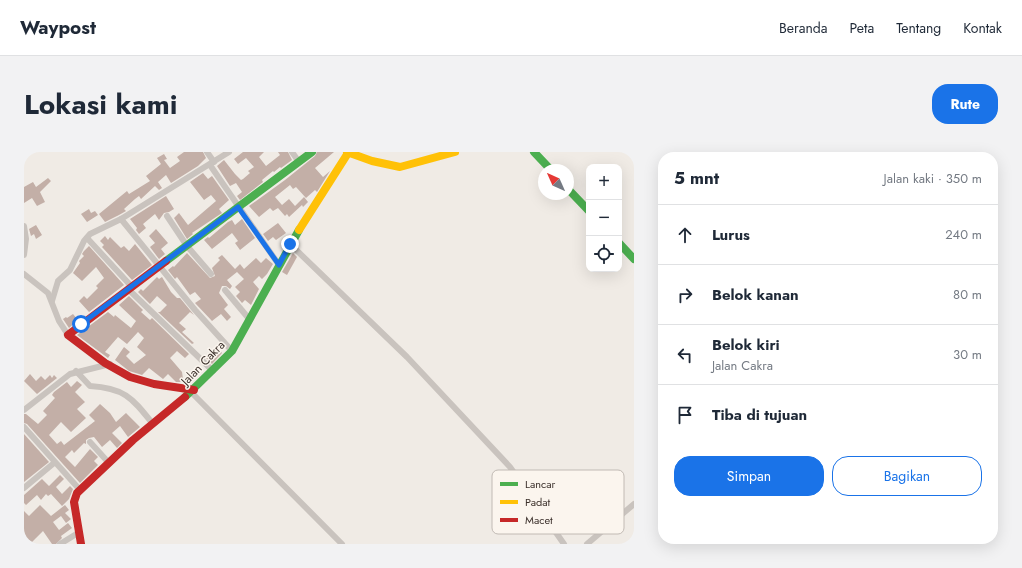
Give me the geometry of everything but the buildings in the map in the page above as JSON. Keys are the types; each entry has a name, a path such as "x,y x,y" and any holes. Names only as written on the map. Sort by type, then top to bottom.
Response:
{"street":[{"path":"207,152 238,207 279,265"},
{"path":"52,301 58,281 70,270 90,234 121,219 229,152"},
{"path":"292,152 299,162"},
{"path":"68,335 312,152"},
{"path":"348,153 400,167 455,152"},
{"path":"534,152 545,164"},
{"name":"Jalan Cakra","path":"81,544 74,502 76,493 108,462 192,391 232,351 290,244 348,153"},
{"path":"574,195 586,208"},
{"path":"167,216 187,246 211,274"},
{"path":"121,219 232,351"},
{"path":"24,226 26,238 24,254"},
{"path":"87,238 130,288 213,371"},
{"path":"290,244 407,357 512,470"},
{"path":"622,246 634,259"},
{"path":"24,274 46,291 52,301 59,321 68,335 105,363 110,364 129,376 147,382 192,391 342,544"},
{"path":"225,290 250,320"},
{"path":"24,410 65,377 76,371 110,364"},
{"path":"76,371 90,386 113,389 128,397 153,424"},
{"path":"24,428 80,490"},
{"path":"90,442 108,462"},
{"path":"24,488 54,463"},
{"path":"624,513 634,504"},
{"path":"60,544 78,533"},
{"path":"557,534 564,544"},
{"path":"587,544 599,534"}],"traffic: fast":[{"path":"166,261 312,152"},
{"path":"534,152 545,164"},
{"path":"574,195 586,208"},
{"path":"185,397 232,351 299,230"},
{"path":"622,246 634,259"}],"traffic: slow":[{"path":"347,152 372,161 400,167 455,152"},
{"path":"299,230 348,153"}],"traffic: jam":[{"path":"166,261 68,335 105,363 130,377 154,384 194,390"},
{"path":"81,544 74,502 77,493 133,440 185,397"}],"route":[{"path":"81,324 97,314 121,294 238,207 279,265 290,244"}]}
